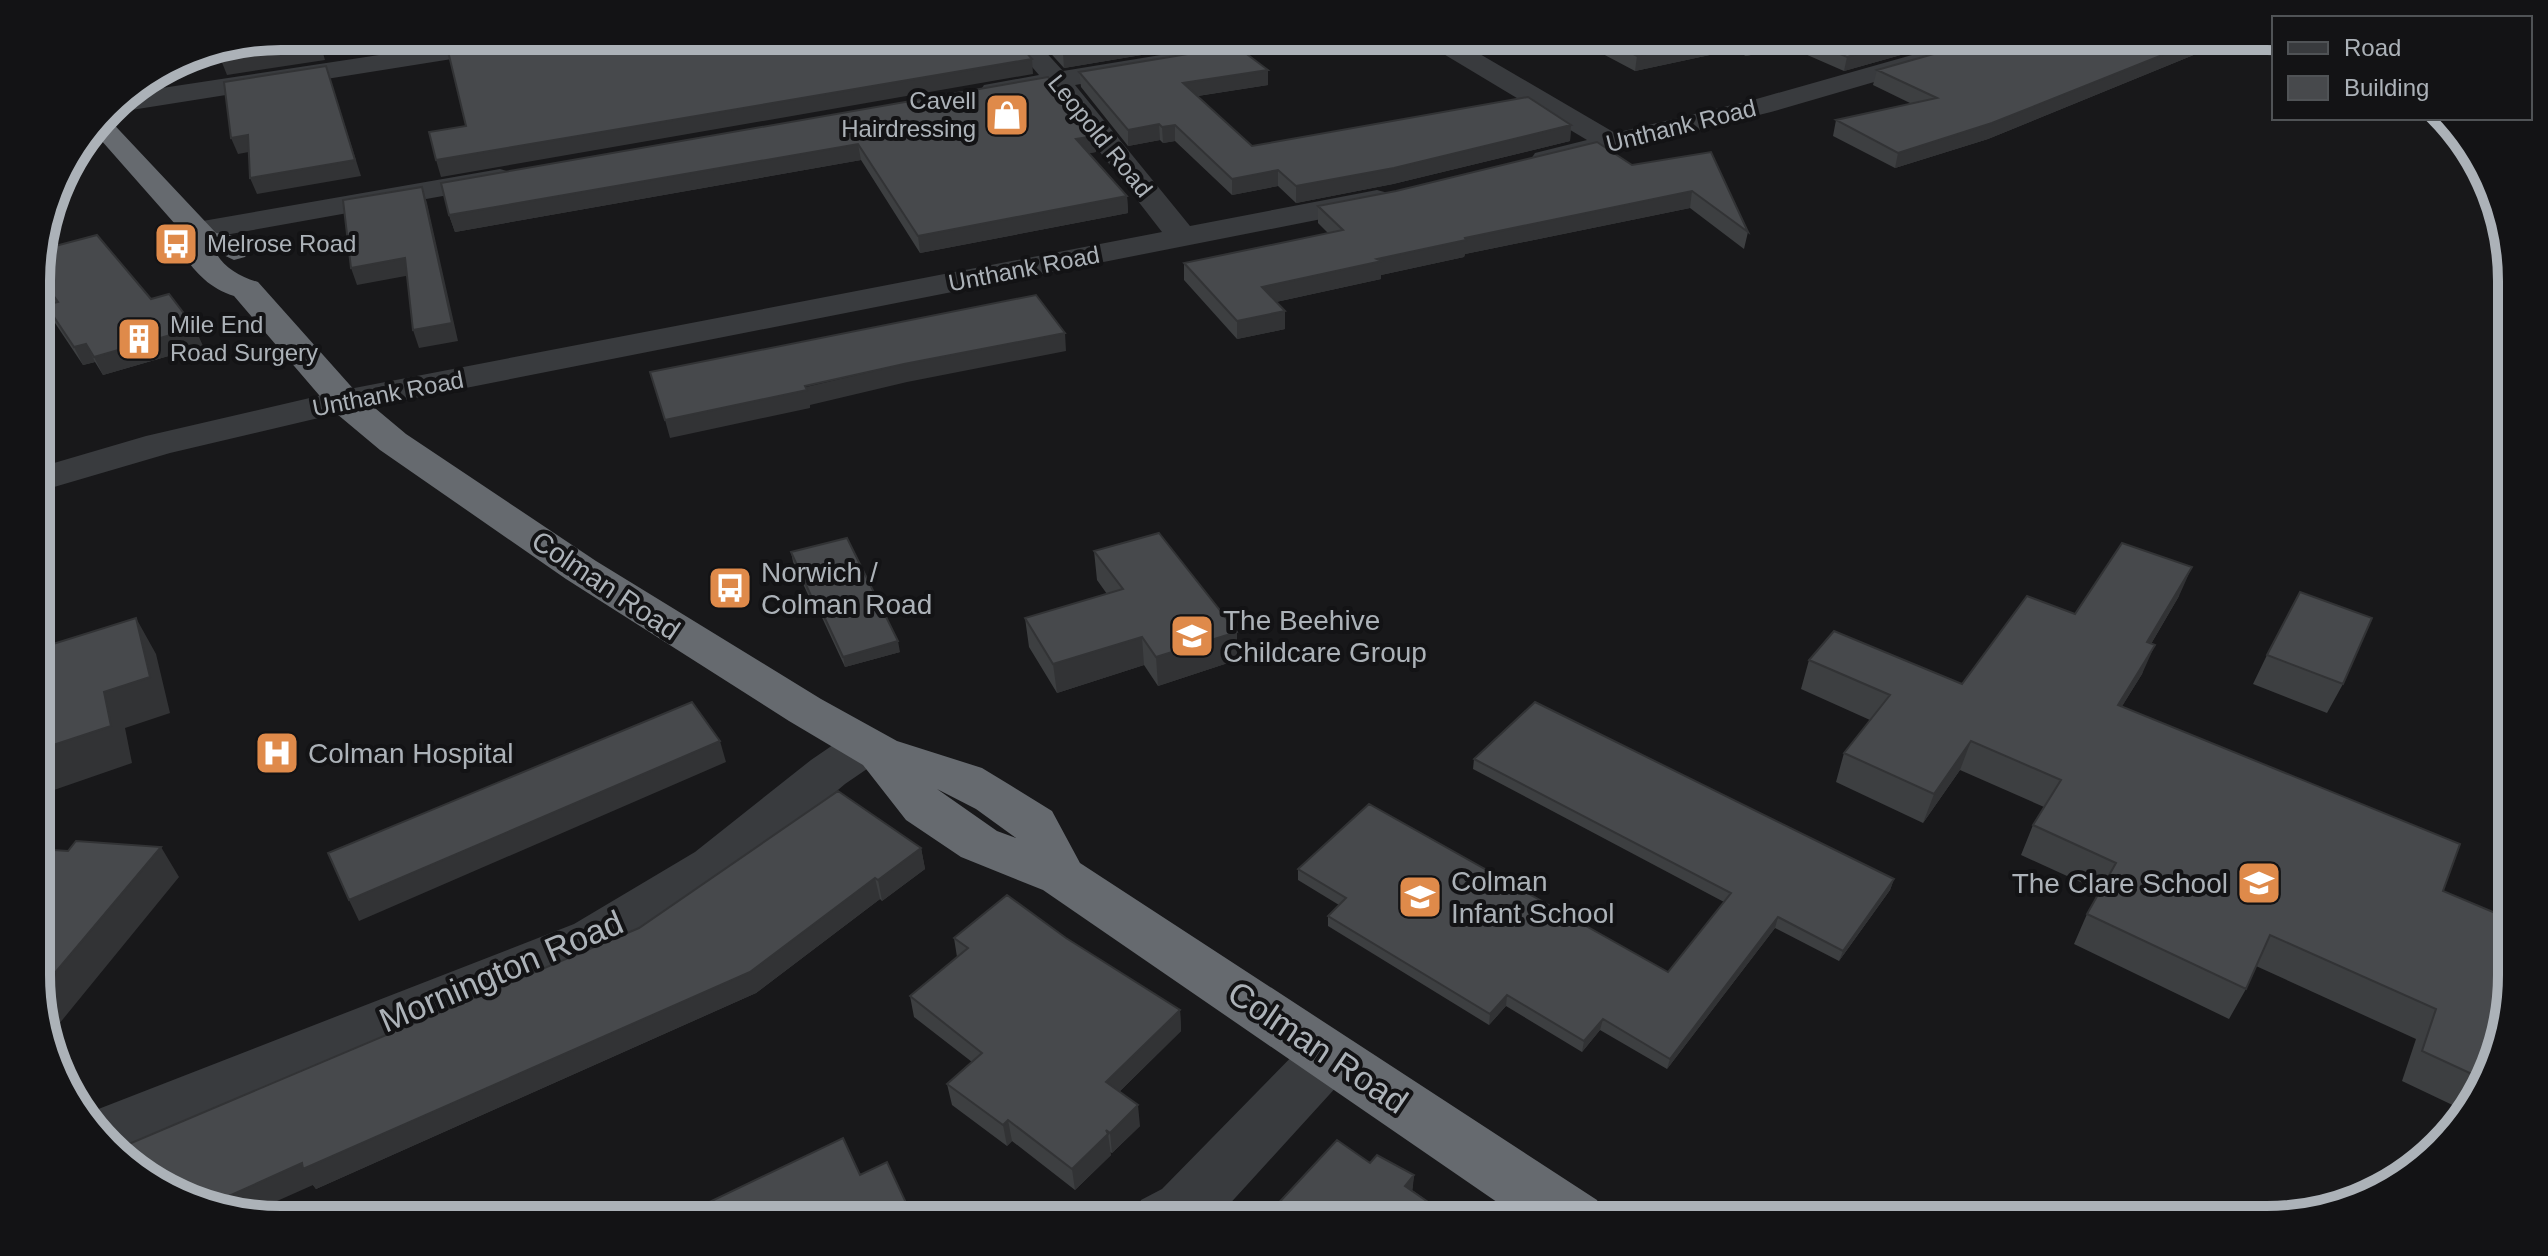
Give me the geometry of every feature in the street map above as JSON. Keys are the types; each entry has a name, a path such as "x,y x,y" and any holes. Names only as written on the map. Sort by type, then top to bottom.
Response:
{"highway":[{"path":"107,129 202,236"},
{"name":"Colman Road","path":"202,236 197,252 217,276 224,283 246,289 344,401 393,442 698,646 873,749 924,807 979,844 1061,876 1554,1206"}],"street":[{"path":"136,102 462,50"},
{"name":"Leopold Road","path":"1030,50 1182,237"},
{"path":"972,95 1238,50"},
{"path":"1455,50 1611,143"},
{"path":"1914,50 1934,59"},
{"name":"Unthank Road","path":"1518,166 1962,50"},
{"path":"202,236 532,173"},
{"name":"Unthank Road","path":"50,476 159,444 344,401 1410,192"},
{"name":"Mornington Road","path":"111,1131 593,939 713,866 828,772 873,749"},
{"path":"1187,1206 1329,1056"}],"building":[{"path":"287,50 221,60 236,54"},
{"path":"448,50 1024,50 1032,59 436,160 429,132 466,126"},
{"path":"1212,50 1241,50 1268,70 1183,83 1252,146 1528,97 1571,125 1394,168 1296,186 1278,170 1232,179 1175,125 1162,127 1159,124 1128,130 1079,72"},
{"path":"1626,50 1666,50 1637,56"},
{"path":"1831,50 1872,50 1847,57"},
{"path":"1948,50 2175,50 1992,123 1898,153 1836,120 1937,98 1877,70"},
{"path":"326,66 355,160 250,178 248,135 231,138 224,82"},
{"path":"1048,77 1095,136 1076,139 1127,196 918,236 858,144 449,215 441,183"},
{"path":"1597,142 1632,165 1711,152 1748,232 1692,191 1465,238 1377,259 1382,261 1262,287 1285,311 1237,321 1184,263 1343,230 1318,206 1396,191"},
{"path":"422,187 452,323 413,330 405,258 351,268 343,200"},
{"path":"97,235 151,299 169,294 195,328 94,357 86,344 74,347 50,311 50,304 58,302 50,291 53,247"},
{"path":"1036,295 1065,333 904,364 805,386 807,390 665,420 650,372"},
{"path":"1159,533 1237,632 1156,657 1142,637 1053,664 1025,618 1123,589 1094,551"},
{"path":"847,538 898,641 843,657 791,552"},
{"path":"2122,543 2192,567 2147,642 2155,645 2118,705 2460,844 2443,891 2498,914 2498,990 2494,1020 2475,1075 2422,1051 2436,1009 2270,935 2246,989 2087,914 2116,863 2033,825 2061,780 1971,741 1934,794 1844,753 1890,695 1809,660 1834,631 1962,684 2027,596 2075,614"},
{"path":"2300,592 2372,618 2343,684 2267,655"},
{"path":"136,618 150,677 104,692 111,726 50,746 50,645"},
{"path":"692,702 720,741 349,900 328,853"},
{"name":"Colman Infant School","path":"1535,702 1894,879 1843,951 1778,917 1670,1059 1603,1019 1584,1041 1507,995 1490,1014 1328,916 1346,898 1298,869 1369,804 1668,972 1731,893 1474,759"},
{"path":"838,791 921,848 878,880 875,878 750,972 303,1169 302,1163 223,1198 179,1182 125,1145 639,928"},
{"path":"76,841 161,847 50,978 50,850 68,851"},
{"path":"1007,895 1066,938 1180,1010 1106,1082 1138,1105 1110,1133 1106,1130 1108,1134 1072,1169 1008,1120 1003,1125 947,1084 982,1053 910,996 968,948 954,938"},
{"path":"843,1138 860,1175 887,1162 907,1206 701,1206"},
{"path":"1337,1140 1370,1163 1377,1155 1414,1175 1405,1186 1434,1206 1276,1206"}],"place":[{"name":"Cavell Hairdressing","path":"1007,115"},
{"name":"Melrose Road","path":"176,244"},
{"name":"Mile End Road Surgery","path":"139,339"},
{"name":"Norwich / Colman Road","path":"730,588"},
{"name":"The Beehive Childcare Group","path":"1192,636"},
{"name":"Colman Hospital","path":"277,753"},
{"name":"The Clare School","path":"2259,883"},
{"name":"Colman Infant School","path":"1420,897"}]}
